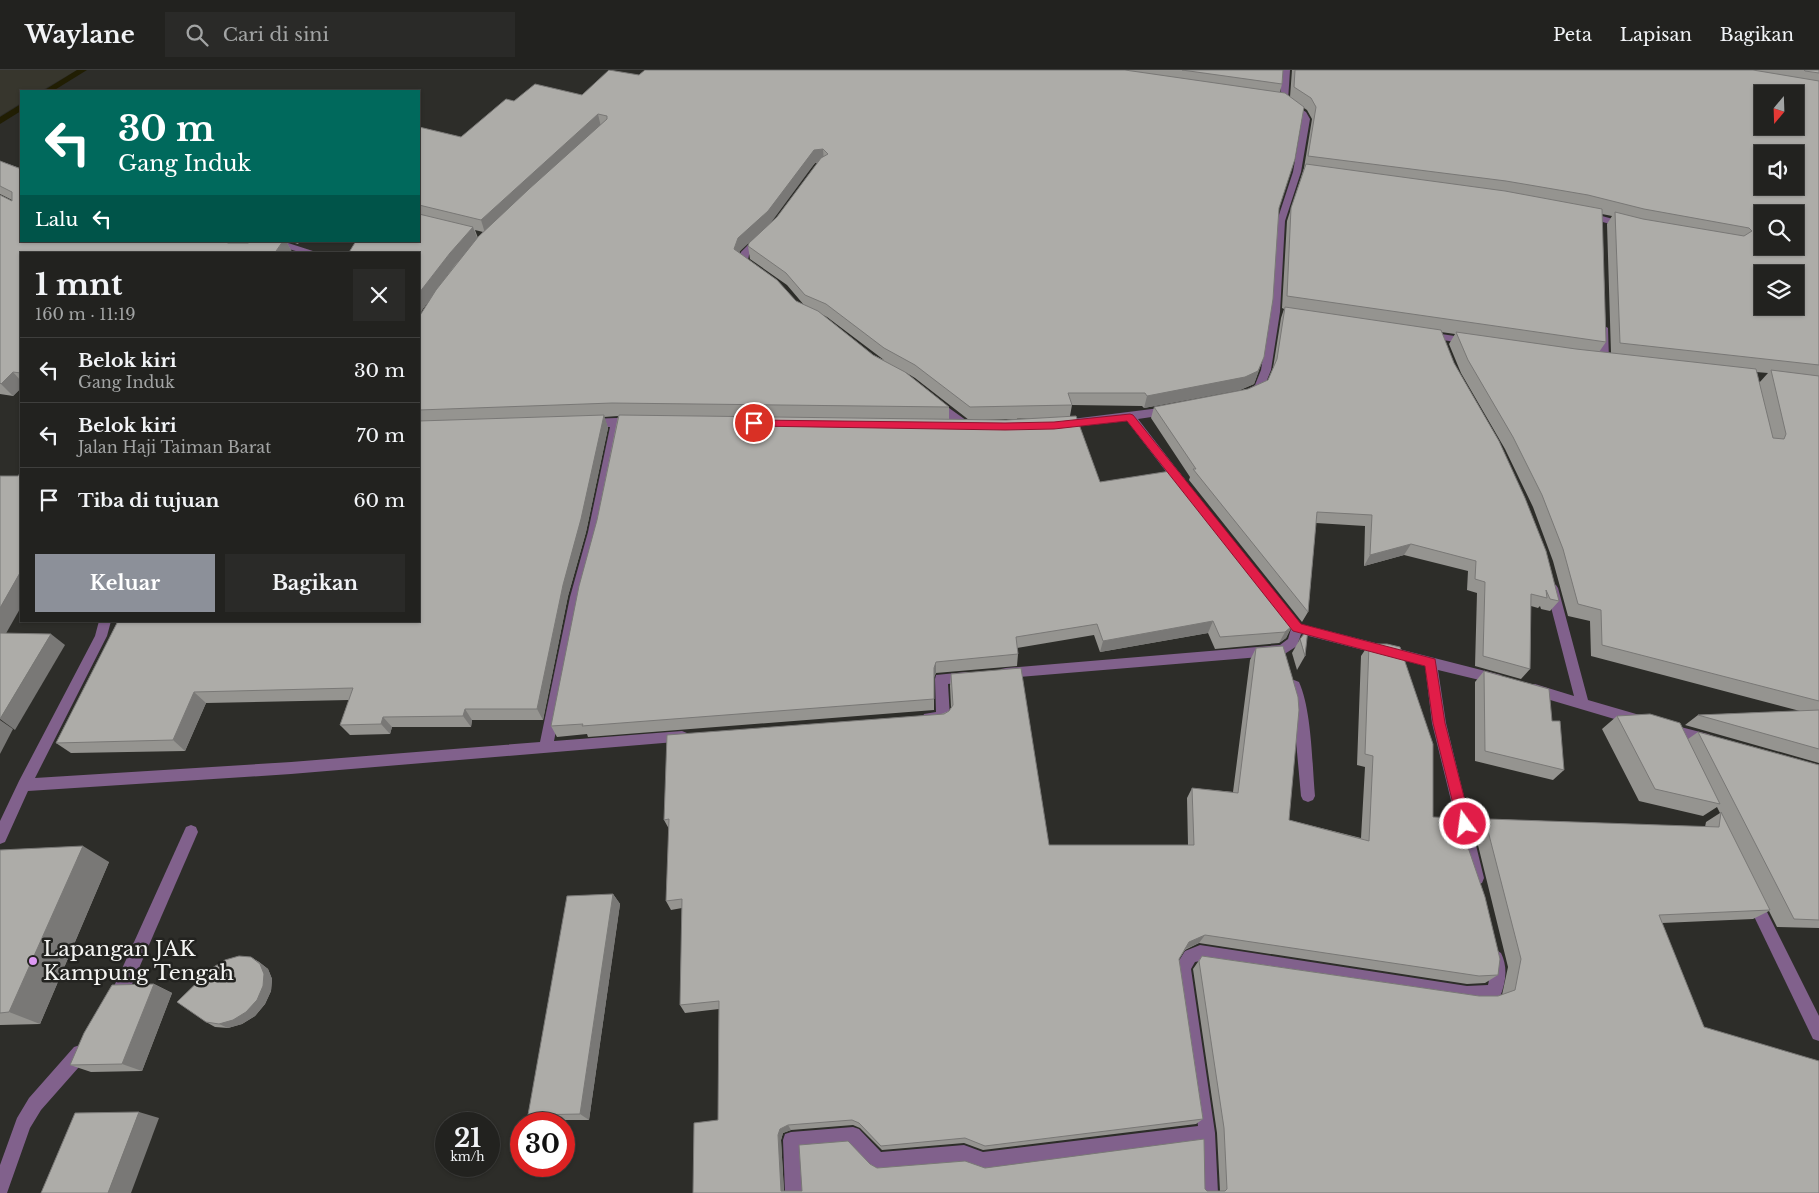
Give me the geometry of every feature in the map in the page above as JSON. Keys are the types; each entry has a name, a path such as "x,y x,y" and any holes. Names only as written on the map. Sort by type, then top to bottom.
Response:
{"street":[{"path":"1238,397 1258,387 1266,370 1279,312 1281,221 1301,173 1306,119 1302,114 1279,102 1286,70"},
{"path":"1580,213 1600,223 1635,227"},
{"path":"759,272 743,262 744,254 767,232"},
{"path":"246,252 274,242 311,252"},
{"path":"1603,314 1605,361"},
{"path":"1421,334 1476,342"},
{"path":"1439,336 1445,351"},
{"path":"924,392 971,426 946,426"},
{"path":"1054,425 1130,417 1176,409"},
{"path":"1130,417 1192,495"},
{"path":"546,747 576,597 594,532 616,422"},
{"path":"579,423 646,423"},
{"path":"1550,580 1582,703"},
{"path":"1285,612 1297,628 1507,682"},
{"path":"0,837 101,636 105,622"},
{"path":"913,719 943,716 941,679 1283,650 1293,642 1297,628"},
{"path":"1283,650 1300,708 1308,796"},
{"path":"1431,662 1439,723 1480,889"},
{"path":"1526,688 1716,743"},
{"path":"1661,727 1679,748"},
{"path":"24,786 160,775 291,768 695,736"},
{"path":"110,1012 124,986 190,832"},
{"path":"1749,890 1819,1033"},
{"path":"1209,1193 1207,1133 1183,967 1190,956 1200,953 1467,994 1485,994 1494,991 1497,981 1498,967 1493,945"},
{"path":"0,1189 15,1143 27,1117 35,1104 90,1041"},
{"path":"794,1193 791,1140 853,1135 878,1161 964,1154 982,1161 1207,1133"}],"shaded area":[{"path":"0,70 77,70 43,90 20,90 20,104 0,116"}],"building":[{"path":"609,70 639,75 645,70 1125,70 1285,93 1304,107 1295,159 1279,208 1273,299 1264,357 1258,371 1245,377 1147,396 1145,393 1068,393 1072,405 970,407 915,365 884,348 826,304 805,295 786,273 748,246 777,217 821,158 828,154 823,149 814,150 768,211 738,238 734,249 777,280 796,301 818,311 873,355 905,372 949,407 612,403 420,410 420,315 436,290 478,237 607,119 607,116 598,114 481,220 420,205 420,127 461,137 506,99 514,101 535,84 582,95"},
{"path":"1182,70 1283,70 1282,84"},
{"path":"1295,70 1753,70 1819,81 1819,365 1620,343 1615,212 1643,219 1744,236 1752,231 1749,228 1644,209 1588,195 1506,181 1308,156 1316,107 1311,98 1294,87"},
{"path":"1819,70 1819,73 1805,71"},
{"path":"0,161 20,169 20,242 282,242 275,252 20,252 20,373 13,372 1,384 0,195 12,201 12,192 0,186"},
{"path":"1306,164 1505,191 1602,209 1606,342 1287,296 1291,208"},
{"path":"420,214 473,227 420,292 420,252 349,252 355,242 420,242"},
{"path":"1285,307 1441,330 1454,363 1499,441 1525,498 1546,551 1559,601 1550,599 1546,590 1547,598 1531,594 1530,669 1483,656 1485,582 1475,579 1476,561 1411,544 1370,555 1372,515 1317,512 1308,612 1193,469 1196,469 1154,407 1248,389 1268,380 1277,359"},
{"path":"1456,332 1576,349 1756,369 1773,438 1784,439 1786,434 1771,370 1819,376 1819,701 1602,645 1601,610 1578,604 1563,549 1542,495 1513,437 1468,360"},
{"path":"604,415 581,519 563,585 537,709 465,709 463,716 383,717 381,724 340,725 353,688 194,692 173,740 56,743 117,622 420,622 420,421"},
{"path":"619,415 1006,420 1076,416 1100,482 1177,470 1294,618 1292,626 1285,632 1220,637 1213,621 1103,641 1097,624 1016,637 1018,654 936,662 934,668 934,699 582,726 583,724 551,726 579,586 597,520"},
{"path":"20,473 20,573 0,608 0,476 18,476"},
{"path":"1308,629 1305,656 1300,639"},
{"path":"0,633 51,634 0,719"},
{"path":"1369,644 1387,644 1400,647 1433,744 1433,817 1458,818 1485,897 1500,959 1498,975 1479,976 1205,935 1189,942 1179,959 1203,1119 985,1146 965,1138 881,1146 859,1123 852,1120 788,1125 780,1129 778,1135 781,1191 802,1191 799,1145 848,1141 870,1164 877,1168 965,1161 985,1168 1204,1139 1205,1189 1207,1191 1225,1191 1227,1189 1224,1128 1199,961 1202,956 1479,996 1498,996 1515,990 1521,959 1488,831 1488,819 1719,827 1721,812 1770,910 1659,915 1704,1027 1819,1061 1819,1193 693,1193 694,1123 718,1120 719,1001 680,1005 682,899 666,901 669,819 664,820 667,735 944,714 953,705 951,674 1021,668 1049,845 1194,845 1192,788 1238,793 1256,648 1283,646 1298,697 1299,710 1289,820 1369,841 1373,756 1365,754"},
{"path":"1484,671 1549,689 1552,721 1560,721 1564,770 1485,751"},
{"path":"1819,710 1819,749 1698,715"},
{"path":"1650,714 1680,723 1720,804 1655,789 1617,716"},
{"path":"1698,732 1819,765 1819,920 1794,919"},
{"path":"83,846 9,1012 0,1013 0,850"},
{"path":"613,894 580,1114 575,1114 575,1112 529,1112 567,896"},
{"path":"239,956 251,957 260,964 264,974 263,986 257,1000 246,1012 233,1020 219,1024 206,1022 177,1002 212,968 225,960"},
{"path":"154,984 122,1064 70,1065 84,1033 112,985"},
{"path":"139,1112 108,1193 41,1193 75,1113"}],"waterway":[{"path":"49,90 83,70"},
{"path":"0,121 20,108"}],"place":[{"name":"Lapangan JAK Kampung Tengah","path":"33,961"}],"route":[{"path":"754,423 1005,427 1054,425 1130,417 1297,628 1431,662 1439,723 1465,824"}]}
